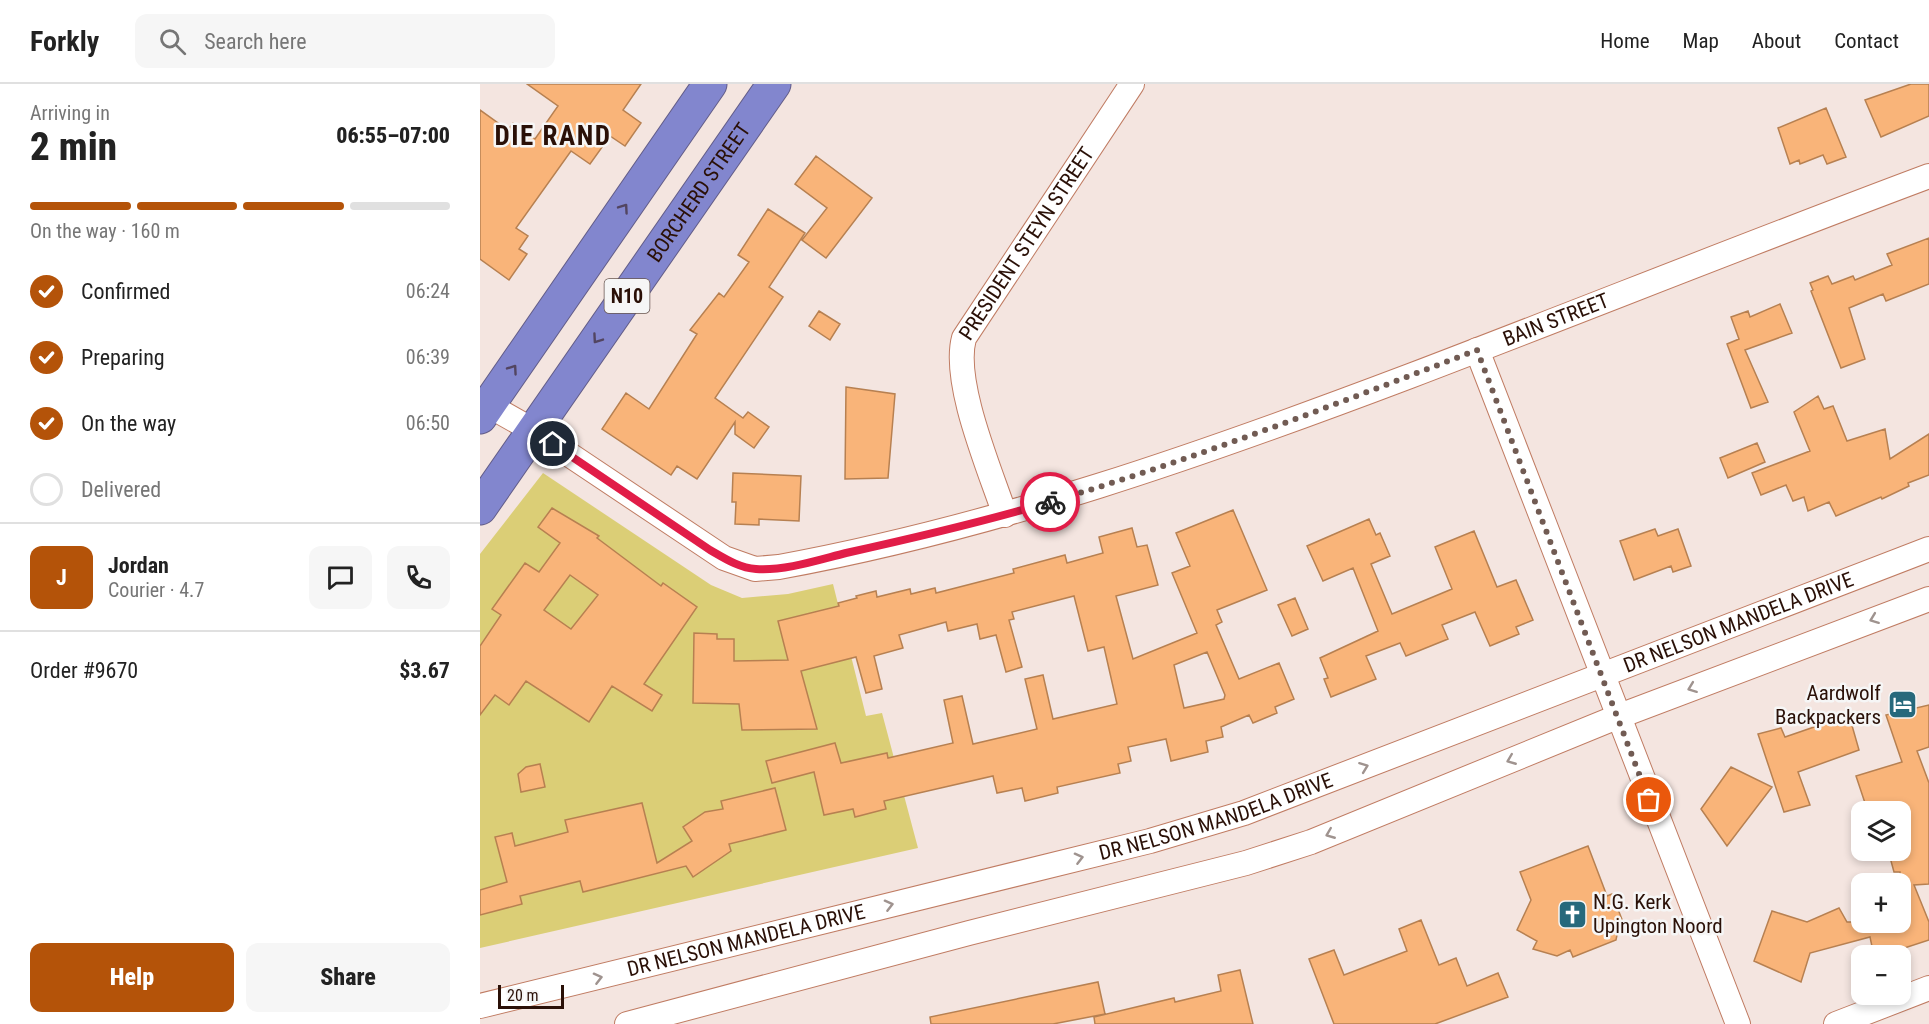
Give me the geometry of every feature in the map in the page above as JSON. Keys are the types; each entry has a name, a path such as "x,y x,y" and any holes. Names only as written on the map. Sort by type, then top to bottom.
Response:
{"highway":[{"name":"N10","path":"484,411 710,84"},
{"name":"BORCHERD STREET","path":"480,508 768,86"}],"street":[{"name":"PRESIDENT STEYN STREET","path":"1005,515 963,385 960,358 964,338 1132,84"},
{"name":"BAIN STREET","path":"484,411 534,430 710,550 748,568 765,569 801,563 1005,515 1126,479 1251,436 1929,176"},
{"path":"1477,350 1617,717 1738,1024"},
{"name":"DR NELSON MANDELA DRIVE","path":"480,1005 1150,841 1204,825 1342,775 1929,549"},
{"name":"DR NELSON MANDELA DRIVE","path":"627,1024 969,933 1246,863 1311,842 1617,717 1929,598"},
{"path":"1836,1024 1929,988"}],"shaded area":[{"path":"543,473 711,585 742,598 788,594 833,584 866,716 882,713 918,848 480,948 480,554"}],"building":[{"path":"527,84 641,84 623,110 641,123 625,146 610,136 590,164 571,151 516,228 528,236 519,249 527,254 509,280 480,259 480,110 508,130 513,123 535,139 558,106"},
{"path":"1911,84 1929,84 1929,116 1881,137 1865,100"},
{"path":"1826,108 1846,157 1827,164 1823,155 1800,164 1799,160 1790,164 1778,128"},
{"path":"816,156 872,198 826,258 802,240 827,208 795,184"},
{"path":"768,209 805,233 769,287 783,297 715,398 743,418 748,412 769,427 754,448 735,434 735,422 697,479 677,466 671,475 602,429 626,393 649,409 697,334 690,330 719,293 724,297 749,262 738,255"},
{"path":"1929,238 1929,284 1886,301 1883,294 1849,308 1865,359 1841,368 1811,291 1813,290 1810,283 1828,276 1832,284 1853,276 1855,280 1892,265 1887,254"},
{"path":"1780,304 1792,333 1745,350 1768,402 1751,408 1727,344 1739,339 1731,317 1748,311 1750,317"},
{"path":"819,311 840,324 830,340 809,326"},
{"path":"846,387 895,394 888,478 845,479"},
{"path":"1818,396 1824,409 1833,406 1847,441 1885,429 1890,459 1929,434 1929,475 1908,483 1909,486 1882,499 1881,497 1836,516 1829,502 1808,511 1804,497 1793,501 1786,485 1761,495 1752,473 1810,451 1794,412"},
{"path":"1757,443 1765,462 1728,478 1720,458"},
{"path":"733,473 801,476 799,521 759,519 759,525 735,524 736,502 732,502"},
{"path":"552,508 599,536 597,538 661,586 663,583 697,607 644,684 662,695 652,711 612,686 589,722 526,681 509,705 495,695 480,715 480,646 501,615 492,609 525,563 539,572 560,543 538,527","holes":["570,575 598,595 571,629 544,610"]},
{"path":"1233,510 1267,590 1217,610 1222,622 1216,625 1239,679 1279,663 1294,699 1275,707 1277,713 1253,723 1249,715 1221,727 1223,737 1206,741 1208,752 1171,761 1166,739 1128,747 1131,761 1118,764 1120,773 1057,787 1058,793 1025,801 1022,788 997,793 993,776 884,801 886,809 855,817 853,809 824,815 814,772 772,783 766,761 835,743 841,763 887,753 888,758 953,743 944,700 962,696 973,744 1037,729 1025,679 1043,675 1053,719 1117,704 1104,647 1088,651 1074,596 1012,612 1014,619 1009,620 1022,667 1006,672 996,635 980,639 977,624 948,631 946,622 899,635 903,648 874,656 882,689 866,693 856,657 801,671 817,729 742,730 739,704 693,703 694,633 717,634 717,639 734,639 734,661 788,660 778,621 839,606 838,603 876,591 877,597 910,589 911,594 935,588 936,593 1014,573 1013,569 1065,555 1067,563 1103,553 1099,537 1132,528 1137,547 1147,545 1158,585 1116,596 1133,659 1197,633 1172,573 1190,566 1176,533","holes":["1207,652 1225,695 1224,699 1184,708 1174,665"]},
{"path":"1369,519 1376,535 1380,533 1390,556 1371,564 1392,614 1452,589 1435,547 1474,531 1497,587 1516,580 1533,620 1516,627 1519,634 1490,646 1475,612 1442,625 1448,639 1406,656 1400,643 1366,656 1376,679 1331,697 1324,679 1328,678 1320,658 1378,631 1353,568 1323,581 1307,546"},
{"path":"1655,529 1658,536 1678,529 1691,566 1673,572 1671,566 1634,580 1620,541"},
{"path":"1295,598 1308,629 1292,636 1278,605"},
{"path":"1929,705 1929,747 1917,751 1929,783 1929,884 1914,885 1929,922 1929,940 1911,946 1872,945 1870,937 1810,953 1801,982 1754,961 1772,911 1807,922 1839,908 1847,922 1851,922 1851,933 1911,933 1911,873 1894,872 1891,861 1911,861 1911,801 1864,801 1856,776 1902,762 1886,715"},
{"path":"1849,715 1859,750 1798,772 1810,805 1784,812 1758,734 1781,728 1785,737"},
{"path":"540,764 545,787 521,792 518,774 526,767"},
{"path":"1731,767 1772,787 1727,846 1701,809"},
{"path":"775,788 786,830 729,844 731,851 693,877 686,866 583,892 580,881 520,896 522,904 480,915 480,890 507,882 495,837 512,833 515,846 568,832 565,820 642,803 657,863 692,841 683,827 705,812 723,809 721,801"},
{"name":"N.G. Kerk Upington Noord","path":"1588,846 1607,896 1612,894 1625,927 1618,930 1616,940 1573,957 1570,950 1557,956 1533,949 1537,941 1517,930 1531,900 1520,872"},
{"path":"1421,920 1439,965 1456,958 1467,986 1498,973 1508,997 1435,1024 1334,1024 1309,959 1334,950 1344,975 1407,951 1399,929"},
{"path":"1240,970 1253,1024 1095,1024 1094,1017 1174,998 1175,1002 1221,991 1218,975"},
{"path":"1098,982 1105,1014 1053,1024 931,1024 930,1017"}],"way so far":[{"path":"1050,502 1126,479 1262,432 1477,350 1649,800"}],"place":[{"name":"Aardwolf Backpackers","path":"1902,705"},
{"name":"N.G. Kerk Upington Noord","path":"1572,914"}],"district":[{"name":"DIE RAND","path":"553,136"}],"route":[{"path":"553,444 710,550 732,562 755,569 779,567 843,554 1050,502"}]}
